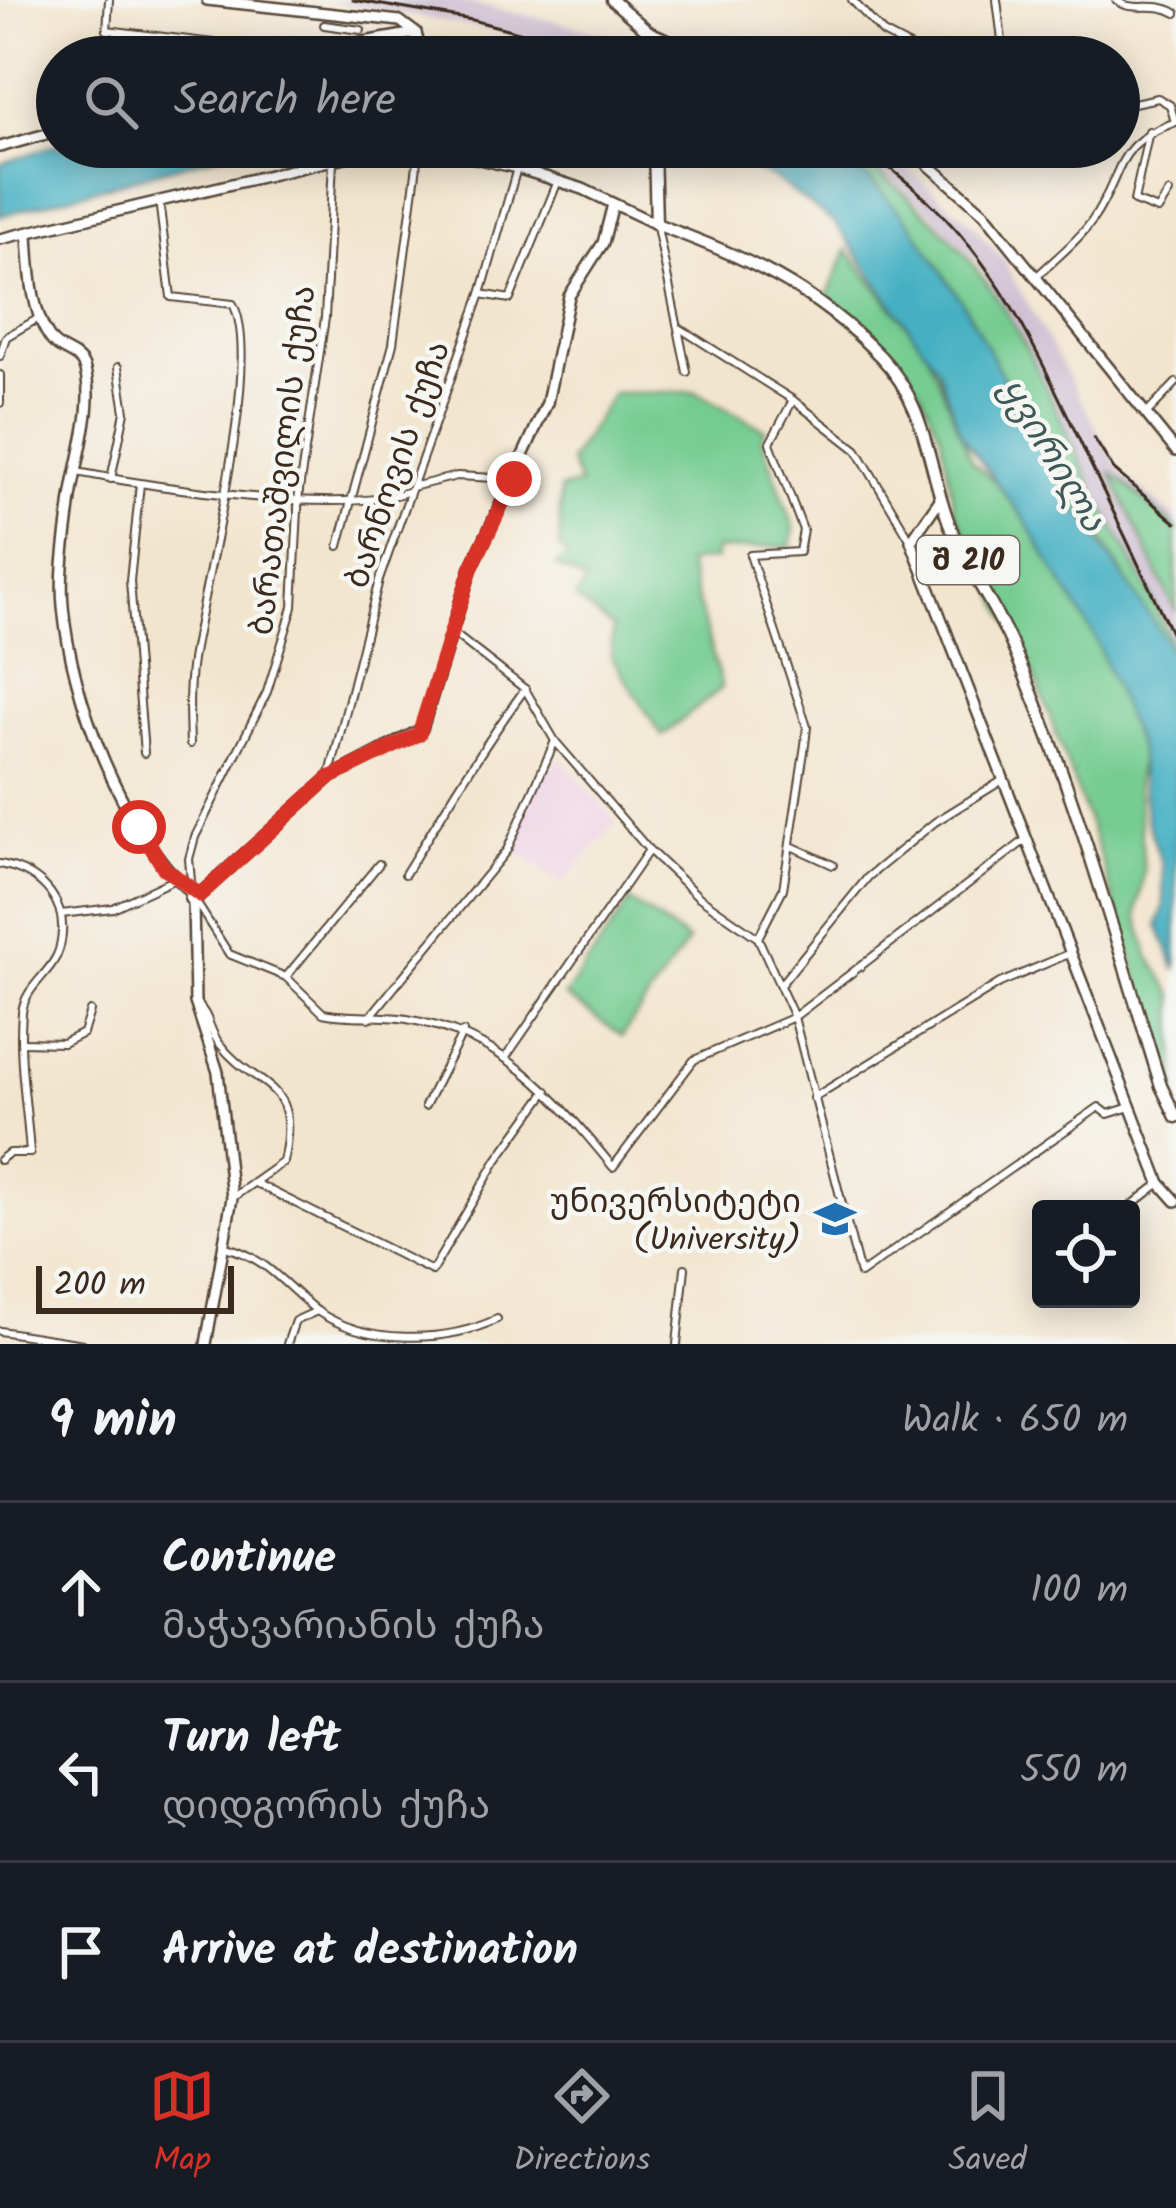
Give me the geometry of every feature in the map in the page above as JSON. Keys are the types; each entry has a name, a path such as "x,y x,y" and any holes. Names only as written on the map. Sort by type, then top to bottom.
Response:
{"main road":[{"path":"612,0 650,35"},
{"path":"655,168 656,219"},
{"name":"შ 210","path":"656,219 790,280 881,357 908,390 927,434 941,498 1011,643 1045,730 1096,869 1161,1086 1176,1117"}],"street":[{"path":"109,0 104,26 146,36"},
{"path":"206,0 400,21 417,36"},
{"path":"852,0 889,36"},
{"path":"997,0 1001,36"},
{"path":"1116,0 1132,7 1160,4 1176,14"},
{"path":"327,36 324,27 361,30"},
{"path":"1140,102 1158,98 1170,105 1176,122 1140,138"},
{"path":"1149,131 1135,201 1158,210 1168,193"},
{"path":"0,146 36,137"},
{"path":"0,239 28,236 292,168"},
{"name":"ბარათაშვილის ქუჩა","path":"194,897 189,859 195,837 280,655 295,596 299,497 326,318 333,168"},
{"path":"339,545 393,344 416,168"},
{"path":"513,168 656,219 687,372"},
{"path":"932,168 984,213 1145,416 1175,447"},
{"path":"1036,276 1091,223 1119,168"},
{"name":"ბარნოვის ქუჩა","path":"329,778 355,663 481,294 517,169"},
{"path":"481,294 510,299 558,181"},
{"path":"159,200 171,297 233,304 237,310 239,416 191,662 190,744"},
{"path":"206,1344 232,1198 221,1087 195,1002 194,897 329,778 419,734 471,569 547,403 569,296 603,242 613,204"},
{"path":"28,236 31,283 50,339 80,360 86,371 63,606 83,705 126,805 194,897 229,954 286,977 323,1013 402,1018 463,1032 506,1057 547,1091 613,1167 694,1060 794,1017 1024,841"},
{"path":"0,356 6,337 42,316"},
{"path":"681,329 793,400 857,450 911,541 1160,1183 1176,1201"},
{"path":"111,479 125,412 118,367"},
{"path":"0,376 0,404"},
{"path":"1145,416 1176,383"},
{"path":"758,938 783,890 807,728 750,555 799,552 803,545 803,530 770,443 793,400"},
{"path":"74,471 223,493 350,500 457,476 514,479"},
{"path":"140,484 130,581 144,753"},
{"path":"911,541 941,498"},
{"path":"450,631 525,689 555,741 649,850 699,897 758,938 794,1017 860,1274 1099,1107 1108,1114 1131,1106"},
{"path":"405,874 445,818 459,782 525,689"},
{"path":"369,1018 507,850 555,741"},
{"path":"782,984 868,877 935,822 1003,780"},
{"path":"791,846 832,865"},
{"path":"506,1057 649,850"},
{"path":"286,977 379,863"},
{"path":"0,864 19,868 51,888 61,914 59,952 22,1007 30,1153 9,1153 0,1160"},
{"path":"61,914 113,908 176,878"},
{"path":"813,1098 1000,982 1071,953"},
{"path":"195,1002 208,1013 219,1043 262,1077 283,1102 284,1160 232,1198"},
{"path":"22,1042 63,1043 83,1034 90,1011"},
{"path":"425,1106 463,1032"},
{"path":"255,1183 432,1271 497,1160 547,1091"},
{"path":"1138,1200 1160,1183"},
{"path":"225,1247 259,1258 317,1311 349,1331 424,1339 452,1337 497,1319"},
{"path":"677,1344 685,1268"},
{"path":"286,1344 295,1321 317,1311"},
{"path":"0,1331 83,1344"}],"shaded area":[{"path":"328,0 455,0 606,36 519,36"},
{"path":"877,168 906,168 970,222 1004,261 1121,472 1176,518 1176,528 1135,497 1176,613 1176,664 1021,334 980,266 929,210"},
{"path":"559,757 617,821 562,884 509,847 543,764 553,769"}],"green space":[{"path":"840,168 873,168 893,184 932,218 992,290 1036,367 1154,604 1176,664 1096,529 1058,480 965,306"},
{"path":"847,250 926,349 972,462 995,482 1089,593 1141,747 1137,782 1144,872 1137,915 1149,956 1174,996 1176,1102 1095,840 1033,671 955,510 941,436 920,389 898,362 826,298"},
{"path":"696,392 765,429 762,439 794,528 791,546 715,550 716,559 687,563 722,688 662,736 611,656 613,628 575,598 586,582 556,566 568,555 560,550 560,489 579,485 570,461 613,393"},
{"path":"1110,471 1176,528 1176,613"},
{"path":"630,901 688,941 622,1036 565,996"}],"water":[{"path":"36,151 36,168 171,168 0,216 0,164"},
{"name":"ყვირილა","path":"751,168 851,168 869,179 910,223 965,306 1058,480 1163,636 1176,664 1176,970 1158,925 1164,907 1162,865 1147,821 1138,747 1095,638 1024,519 961,434 937,367 836,224 775,179"}],"railway":[{"path":"353,0 534,36"},
{"path":"888,168 937,209 995,281 1042,362 1176,643"},
{"path":"1094,438 1114,470 1176,523"}],"place":[{"name":"უნივერსიტეტი (University)","path":"835,1219"}],"route":[{"path":"139,827 164,868 191,893 200,895 329,778 419,734 471,569 514,479"}]}
